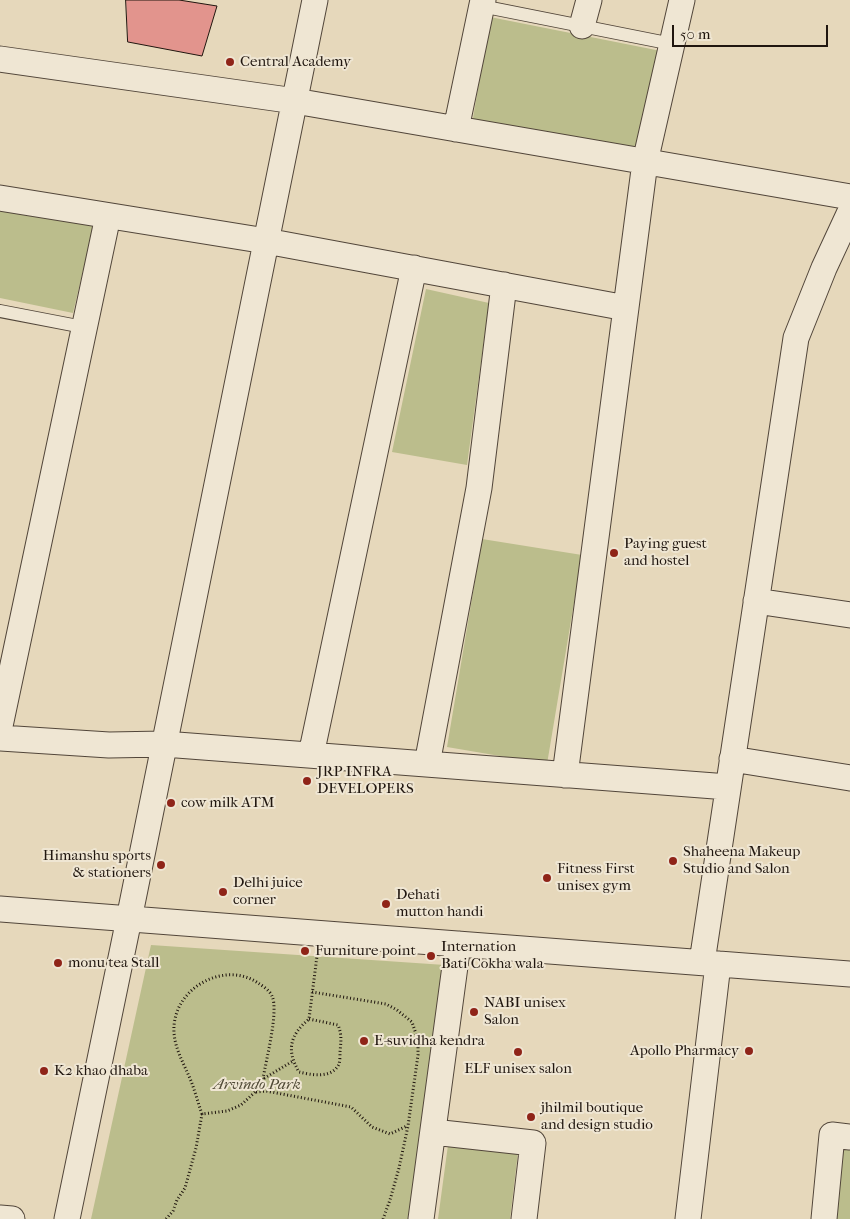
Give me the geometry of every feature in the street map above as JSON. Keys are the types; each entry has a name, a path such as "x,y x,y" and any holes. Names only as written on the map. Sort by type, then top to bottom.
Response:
{"street":[{"path":"66,1219 129,919 315,0"},
{"path":"582,26 589,0"},
{"path":"565,775 645,162 682,0"},
{"path":"456,129 482,3"},
{"path":"0,59 295,101 850,197"},
{"path":"0,198 266,241 626,308"},
{"path":"688,1219 710,963 728,787 796,338 824,268 850,212"},
{"path":"0,726 108,216"},
{"path":"312,755 414,268"},
{"path":"427,764 479,488 504,285"},
{"path":"756,601 850,616"},
{"path":"0,738 108,745 164,744 728,787"},
{"path":"732,759 850,778"},
{"path":"0,909 850,974"},
{"path":"421,1219 458,944"},
{"path":"433,1132 532,1143 524,1219"},
{"path":"824,1219 832,1135 850,1136"},
{"path":"0,1218 12,1219"}],"lane":[{"path":"482,3 672,44"},
{"path":"0,311 83,328"}],"path":[{"path":"309,1019 338,1025 342,1035 339,1064 333,1070 321,1075 300,1072 293,1062 291,1049 293,1036 299,1027 309,1019 317,956 316,933"},
{"path":"166,1219 173,1211 177,1200 185,1188 196,1148 202,1114 174,1039 174,1020 178,1008 185,996 202,981 216,976 231,975 252,978 272,995 275,1013 263,1078 256,1092 241,1105 227,1111 202,1114"},
{"path":"312,992 386,1004 412,1022 418,1040 418,1055 408,1126 390,1200 383,1219"},
{"path":"263,1078 293,1062"},
{"path":"256,1092 266,1091 351,1107 372,1127 390,1134 408,1126"}],"green space":[{"path":"490,17 661,51 640,151 472,124"},
{"path":"0,207 94,224 73,313 0,298"},
{"path":"426,289 489,303 467,465 392,452"},
{"path":"482,539 582,555 547,764 447,747"},
{"name":"Arvindo Park","path":"151,945 445,965 411,1219 91,1219"},
{"path":"448,1145 518,1152 510,1219 438,1219"},
{"path":"842,1147 850,1148 850,1219 835,1219"}],"building":[{"path":"126,0 179,0 217,6 202,56 128,42"}],"place":[{"name":"Central Academy","path":"230,62"},
{"name":"Paying guest and hostel","path":"614,553"},
{"name":"JRP INFRA DEVELOPERS","path":"307,781"},
{"name":"cow milk ATM","path":"171,803"},
{"name":"Shaheena Makeup Studio and Salon","path":"673,861"},
{"name":"Himanshu sports & stationers","path":"161,865"},
{"name":"Fitness First unisex gym","path":"547,878"},
{"name":"Delhi juice corner","path":"223,892"},
{"name":"Dehati mutton handi","path":"386,904"},
{"name":"Furniture point","path":"305,951"},
{"name":"Internation Bati Cokha wala","path":"431,956"},
{"name":"monu tea Stall","path":"58,963"},
{"name":"NABI unisex Salon","path":"474,1012"},
{"name":"E-suvidha kendra","path":"364,1041"},
{"name":"Apollo Pharmacy","path":"749,1051"},
{"name":"ELF unisex salon","path":"518,1052"},
{"name":"K2 khao dhaba","path":"44,1071"},
{"name":"jhilmil boutique and design studio","path":"531,1117"}]}
